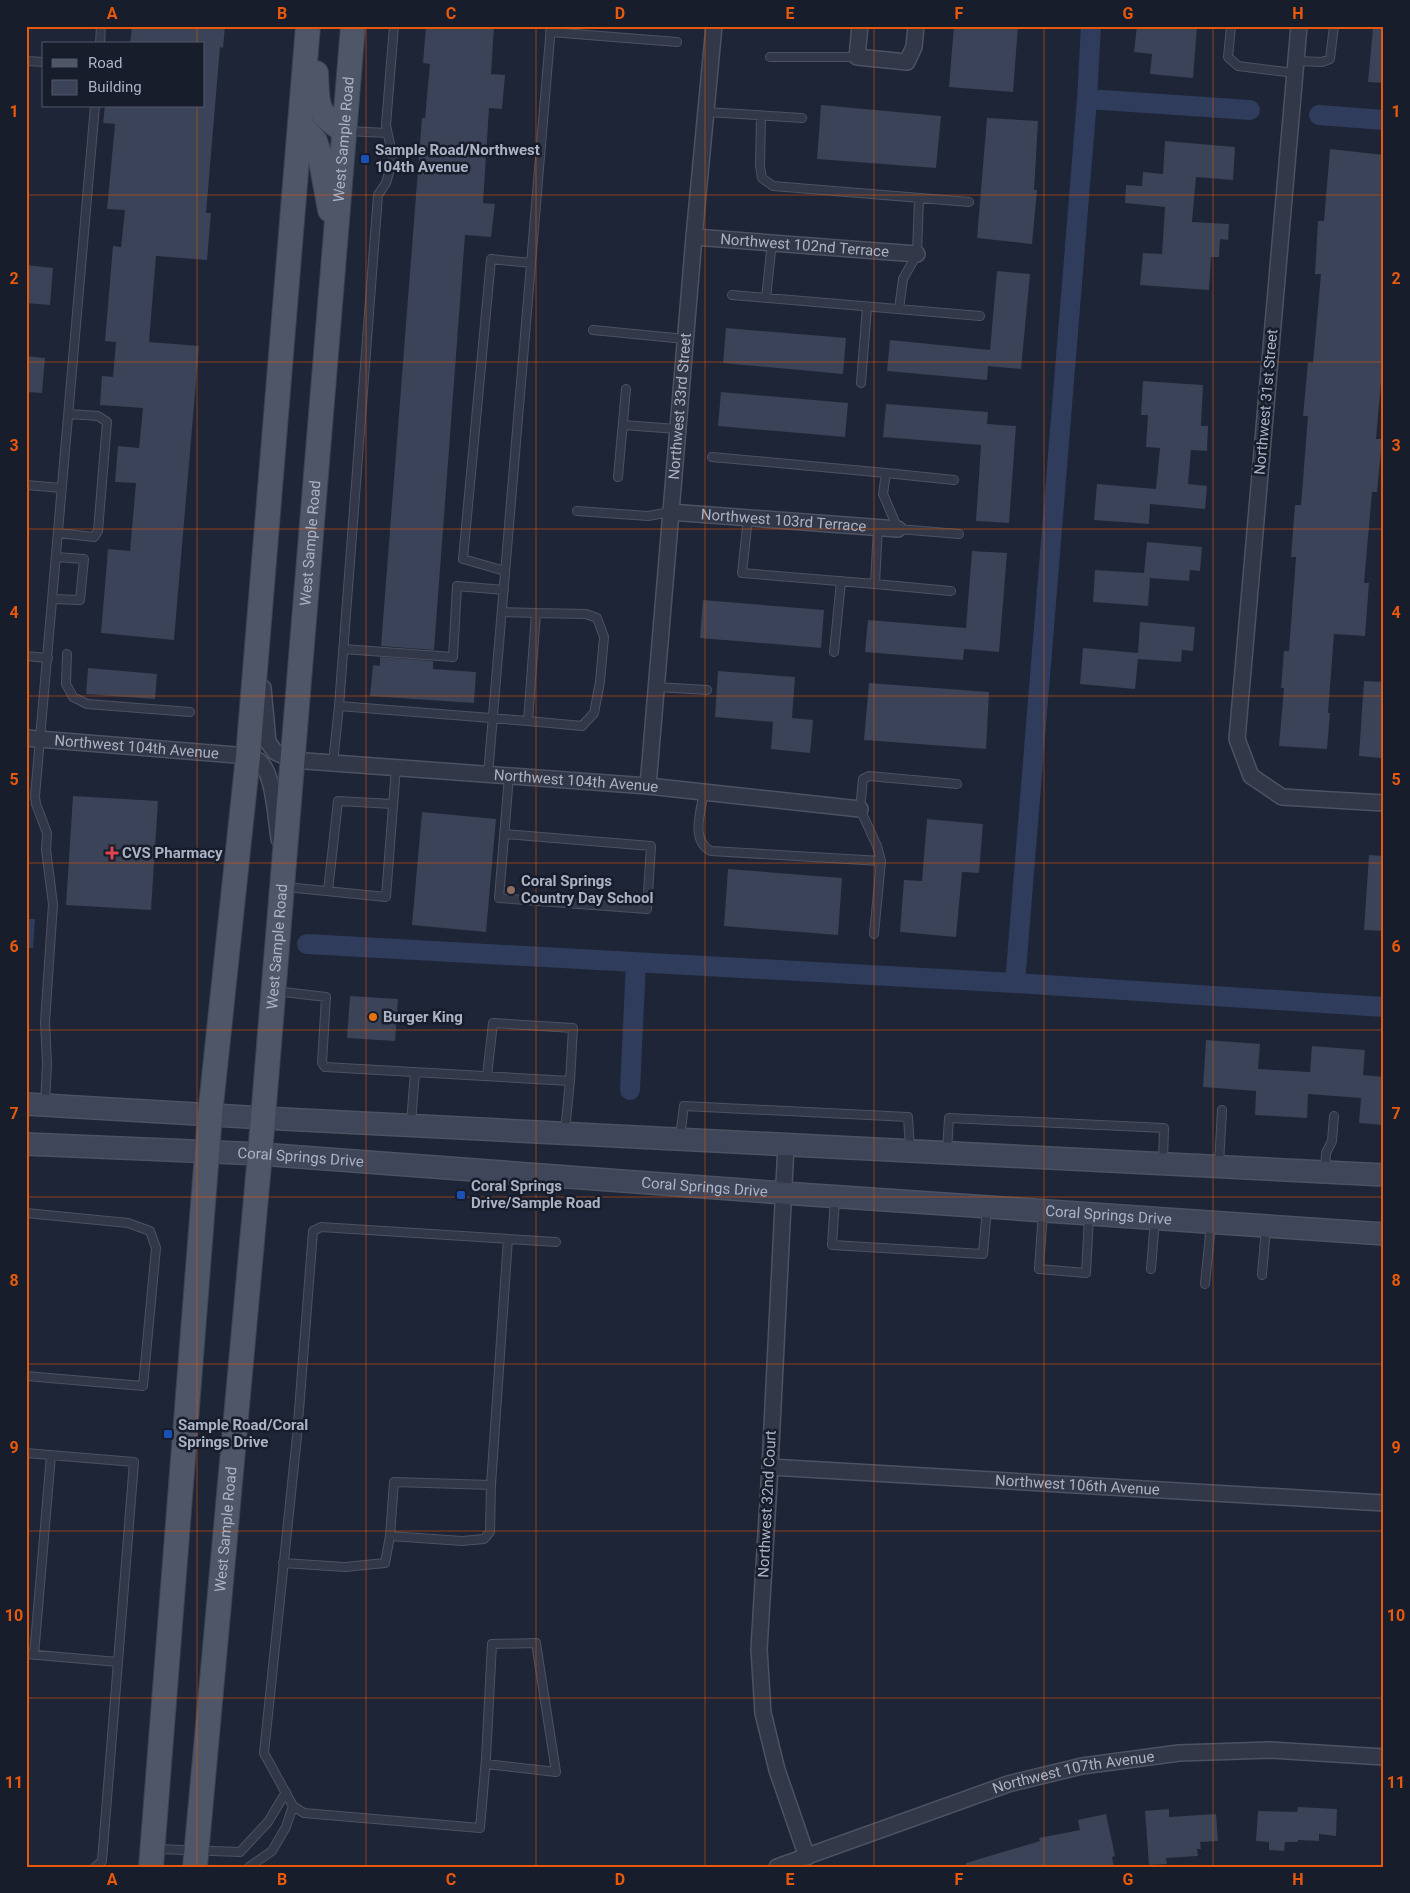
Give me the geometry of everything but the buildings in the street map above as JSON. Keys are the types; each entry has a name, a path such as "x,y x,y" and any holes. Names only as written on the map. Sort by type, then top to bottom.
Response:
{"main road":[{"path":"152,1858 210,1114 248,756 308,26"},
{"path":"312,26 318,106 326,118 344,131"},
{"name":"West Sample Road","path":"195,1859 260,1154 353,26"},
{"path":"300,124 315,141 320,156 335,241"},
{"path":"35,1104 411,1126 1384,1175"},
{"name":"Coral Springs Drive","path":"26,1144 260,1154 987,1208 1384,1234"}],"street":[{"name":"Northwest 33rd Street","path":"648,786 677,429 714,26"},
{"path":"860,26 857,58 907,62 914,47 916,26"},
{"name":"Northwest 31st Street","path":"1299,26 1237,739 1251,776 1282,797 1384,803"},
{"name":"Northwest 102nd Terrace","path":"694,237 917,254"},
{"name":"Northwest 103rd Terrace","path":"670,512 898,528"},
{"path":"259,621 265,728 268,742 275,752 292,760"},
{"name":"Northwest 104th Avenue","path":"34,739 248,756"},
{"path":"248,756 259,761 265,769 270,782 283,877"},
{"name":"Northwest 104th Avenue","path":"292,760 648,786 860,809"},
{"name":"Northwest 32nd Court","path":"786,1144 759,1649 763,1713 777,1770 806,1857"},
{"name":"Northwest 106th Avenue","path":"770,1468 1384,1503"},
{"name":"Northwest 107th Avenue","path":"777,1867 1008,1784 1082,1766 1179,1753 1270,1750 1384,1757"}],"lane":[{"path":"100,42 101,26"},
{"path":"333,763 378,195 386,182 393,159 386,125 394,26"},
{"path":"1231,26 1228,57 1238,66 1295,67 1330,59 1334,26"},
{"path":"488,775 550,29 677,42"},
{"path":"770,57 857,58"},
{"path":"26,61 42,62"},
{"path":"35,1104 47,1057 45,1022 53,904 46,850 46,833 35,796 34,739 48,658 94,108"},
{"path":"707,112 802,118"},
{"path":"761,116 760,166 762,178 773,186 970,202"},
{"path":"344,131 387,132"},
{"path":"899,309 903,279 917,254 919,198"},
{"path":"766,298 772,242"},
{"path":"505,572 463,558 491,259 531,262"},
{"path":"732,295 980,316"},
{"path":"861,383 867,307"},
{"path":"593,330 685,339"},
{"path":"618,477 626,389"},
{"path":"58,533 94,537 98,530 107,422 98,416 69,414"},
{"path":"623,425 677,429"},
{"path":"712,457 954,480"},
{"path":"886,473 883,494 898,528 960,534"},
{"path":"26,485 62,488"},
{"path":"577,511 648,516 670,512"},
{"path":"748,518 742,573 950,592"},
{"path":"875,584 878,527"},
{"path":"53,599 80,600 84,559 56,557"},
{"path":"834,652 841,581"},
{"path":"343,649 453,657 458,586 504,590"},
{"path":"339,706 582,726 594,714 602,664 604,637 597,618 586,614 502,612"},
{"path":"528,721 536,613"},
{"path":"67,654 66,684 73,697 87,704 190,712"},
{"path":"26,656 48,658"},
{"path":"656,687 707,690"},
{"path":"283,877 328,891 386,897 396,768"},
{"path":"504,834 651,846 647,909 499,898 504,834 509,776"},
{"path":"874,934 881,861 877,846 860,809 863,779 869,776 957,784"},
{"path":"704,792 699,836 705,848 712,851 881,861"},
{"path":"328,891 338,801 393,804"},
{"path":"273,991 326,996 322,1052 322,1063 325,1067 570,1081"},
{"path":"487,1076 493,1023 572,1028 570,1081 565,1133"},
{"path":"411,1126 415,1072"},
{"path":"679,1139 684,1106 716,1106 908,1117 910,1151"},
{"path":"1219,1166 1222,1110"},
{"path":"1325,1172 1326,1153 1332,1141 1334,1116"},
{"path":"947,1152 949,1118 1164,1128 1163,1164"},
{"path":"835,1197 832,1245 983,1254 987,1208"},
{"path":"1043,1211 1039,1269 1086,1272 1089,1215"},
{"path":"26,1213 128,1223 150,1231 156,1248 143,1386 26,1376"},
{"path":"1151,1269 1155,1219"},
{"path":"1205,1284 1211,1223"},
{"path":"486,1764 556,1772 536,1643 492,1644 486,1764 480,1828 304,1813 294,1806 264,1753 296,1436 313,1231 321,1227 556,1242"},
{"path":"1262,1275 1266,1227"},
{"path":"390,1536 462,1541 484,1539 490,1532 491,1485 508,1239"},
{"path":"26,1453 134,1462 102,1861 94,1867"},
{"path":"50,1455 30,1655 118,1662"},
{"path":"283,1563 345,1567 385,1563 390,1536 394,1482 491,1485"},
{"path":"152,1858 195,1859 240,1852 268,1822 286,1792"},
{"path":"250,1867 272,1851 286,1827 294,1806"}],"water":[{"path":"26,919 35,919 33,948 26,948"}],"waterway":[{"path":"307,944 1015,983 1087,99 1091,26"},
{"path":"1087,99 1250,110"},
{"path":"1319,115 1384,120"},
{"path":"630,1090 636,962"},
{"path":"1015,983 1384,1007"}],"place":[{"name":"Sample Road/Northwest 104th Avenue","path":"365,159"},
{"name":"CVS Pharmacy","path":"112,853"},
{"name":"Coral Springs Country Day School","path":"511,890"},
{"name":"Burger King","path":"373,1017"},
{"name":"Coral Springs Drive/Sample Road","path":"461,1195"},
{"name":"Sample Road/Coral Springs Drive","path":"168,1434"}]}
